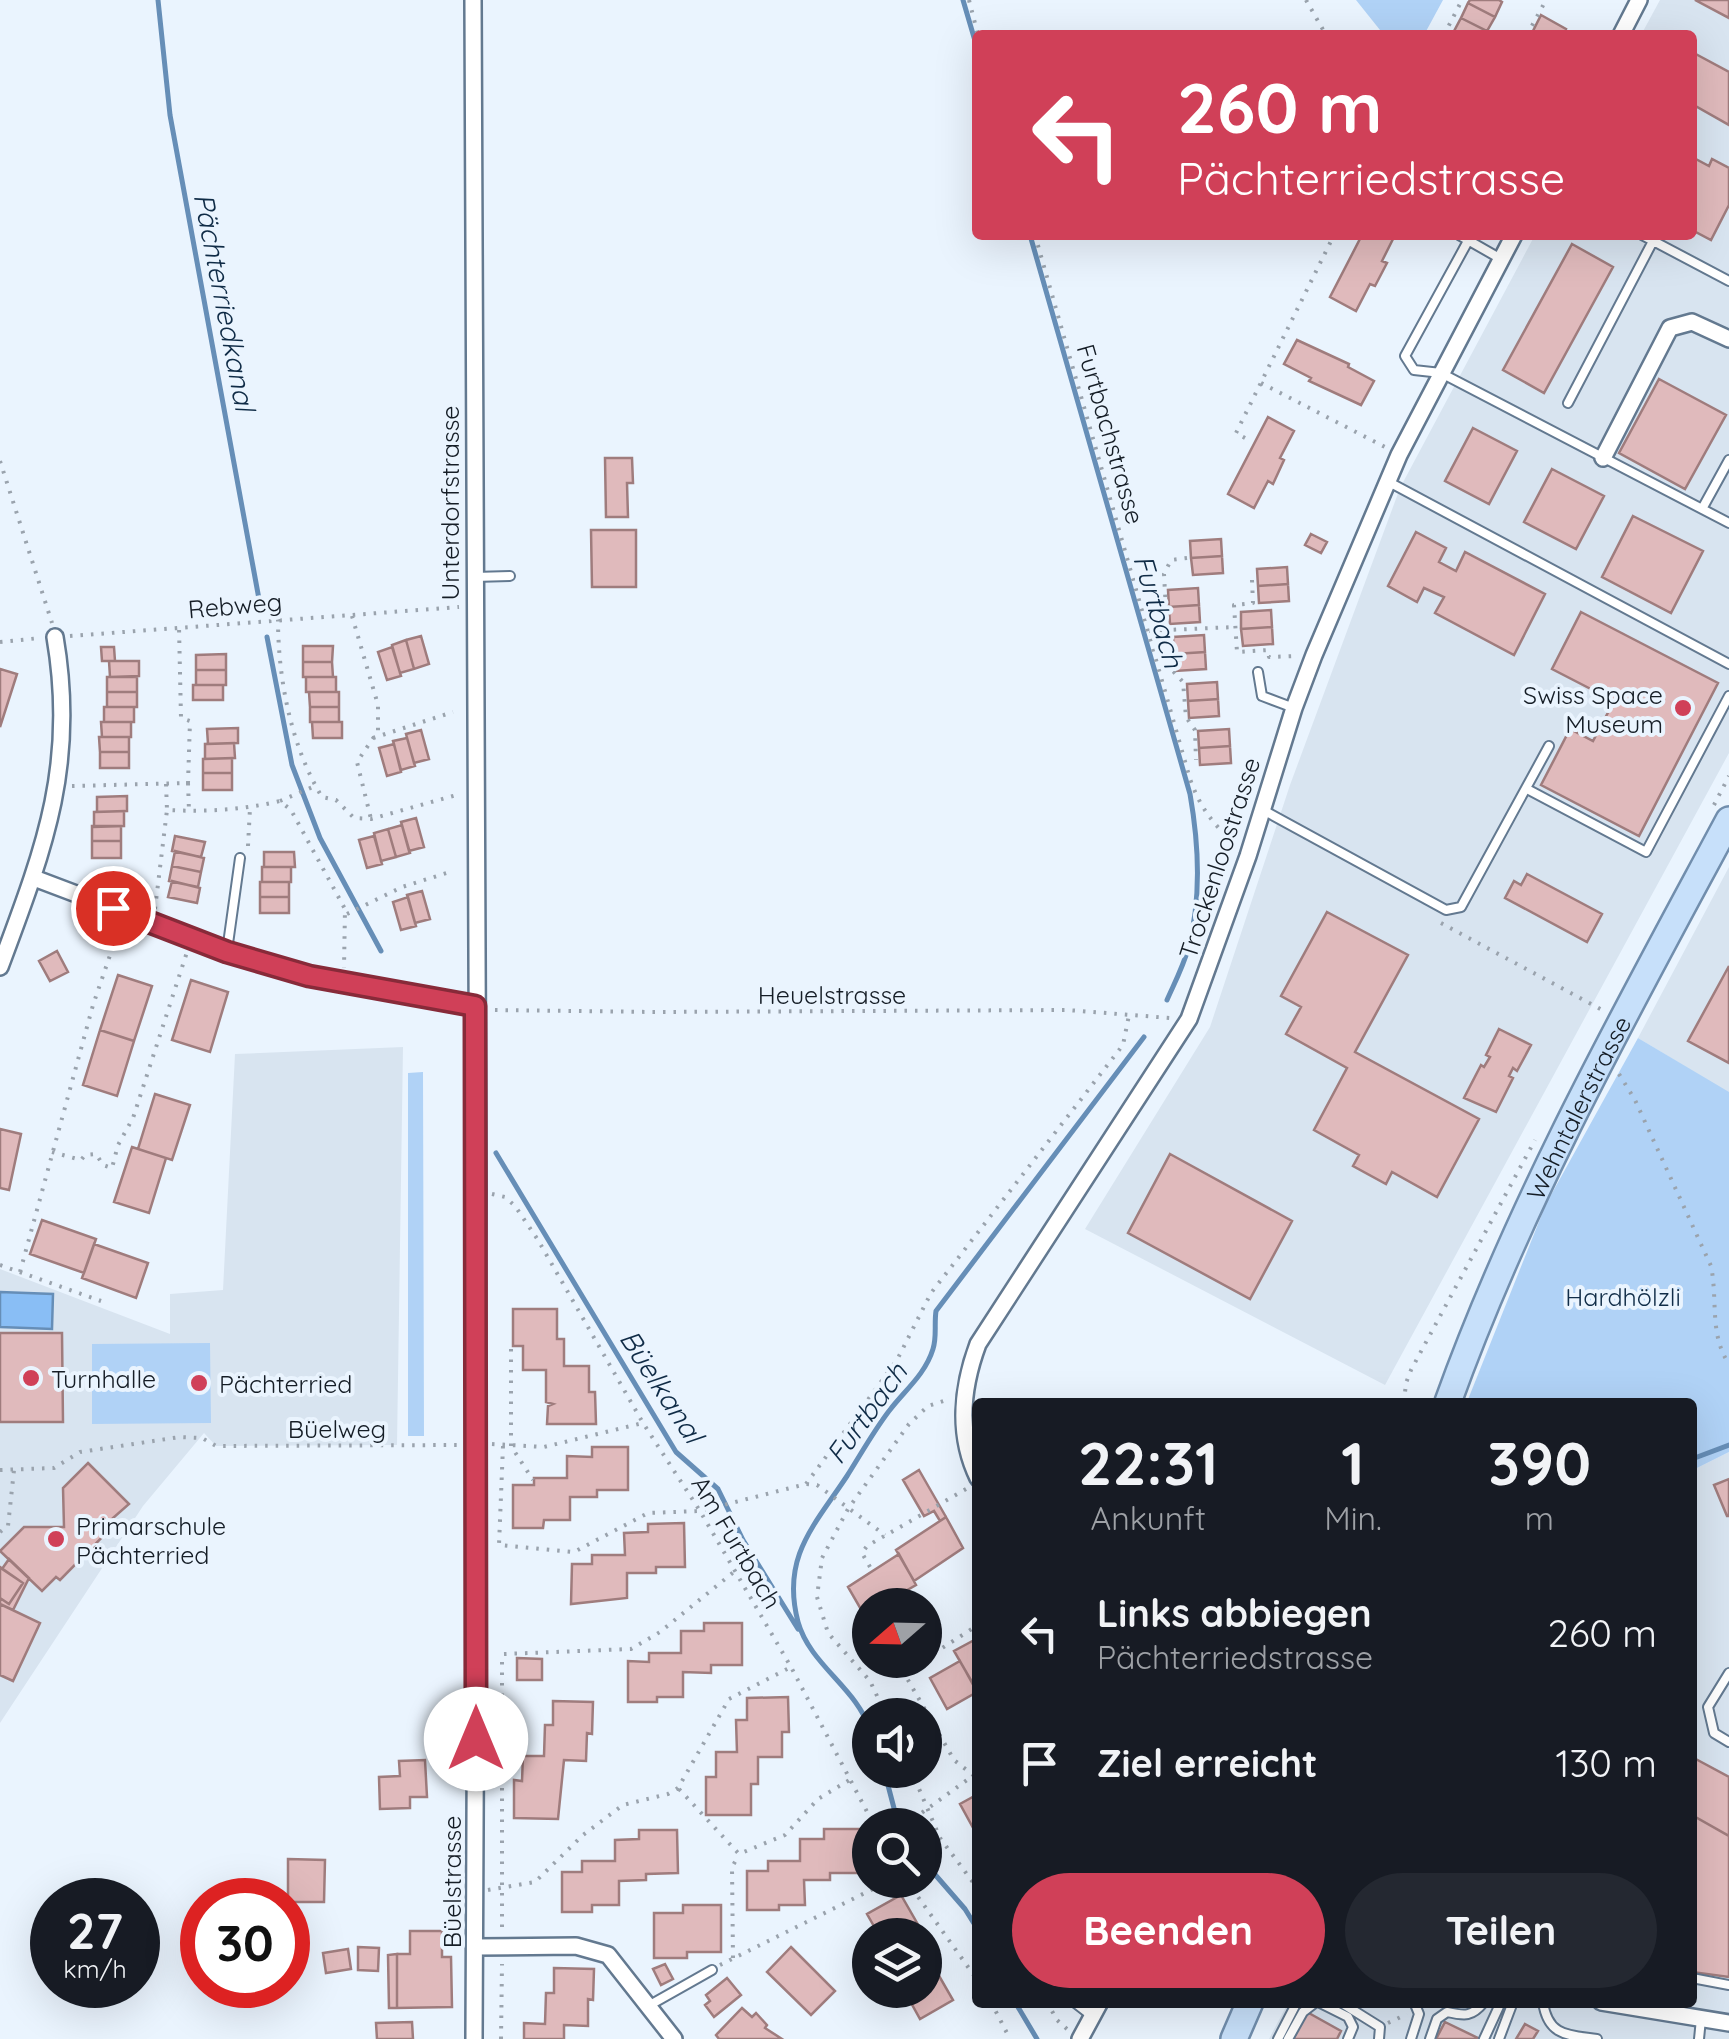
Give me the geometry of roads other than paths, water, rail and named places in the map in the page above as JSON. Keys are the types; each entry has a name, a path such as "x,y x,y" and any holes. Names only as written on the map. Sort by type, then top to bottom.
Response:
{"main road":[{"name":"Wehntalerstrasse","path":"1450,1398 1504,1262 1600,1061 1729,820"},
{"path":"1234,2039 1247,2008"}],"street":[{"name":"Unterdorfstrasse","path":"472,0 475,1008"},
{"path":"1623,30 1639,0"},
{"name":"Trockenloostrasse","path":"972,1483 964,1395 978,1344 1189,1019 1314,655 1399,455 1511,240"},
{"path":"1603,458 1670,328 1692,322 1729,339"},
{"path":"0,967 34,878 54,810 64,724 56,637"},
{"path":"34,878 227,952 309,976 475,1008"},
{"name":"Büelstrasse","path":"474,2039 475,1008"},
{"path":"476,1947 576,1946 608,1955 674,2039"},
{"path":"1637,2008 1729,2023"},
{"path":"1080,2039 1096,2009"}],"lane":[{"path":"1501,259 1468,241 1405,356 1414,370 1441,374 1729,524"},
{"path":"1568,403 1653,241 1729,282"},
{"path":"1702,510 1729,460"},
{"path":"1387,482 1729,664"},
{"path":"474,577 510,576"},
{"path":"1258,672 1262,696 1294,708"},
{"path":"1527,789 1646,852 1729,696"},
{"path":"1263,810 1446,910 1461,906 1549,746"},
{"path":"227,952 240,858"},
{"path":"1729,1672 1708,1707 1714,1733 1729,1742"},
{"path":"650,2005 712,1970"},
{"path":"1697,1979 1729,1985"},
{"path":"1278,2039 1294,2008"},
{"path":"1288,2039 1308,2008"},
{"path":"1329,2008 1348,2017 1353,2028 1348,2039"},
{"path":"1350,2008 1380,2027 1378,2039"},
{"path":"1417,2008 1430,2038"},
{"path":"1410,2039 1417,2008"},
{"path":"1430,2038 1437,2019 1447,2012 1466,2016 1479,2008"},
{"path":"1486,2035 1498,2008"},
{"path":"1499,2039 1512,2008"},
{"path":"1544,2008 1545,2019 1561,2034 1598,2039"},
{"path":"1476,2012 1486,2035"},
{"path":"1699,2039 1702,2019"}],"waterway":[{"name":"Pächterriedkanal","path":"158,0 170,115 261,610"},
{"name":"Furtbach","path":"963,0 972,31"},
{"name":"Furtbach","path":"1031,240 1190,794 1197,852 1195,910 1186,956 1167,1000"},
{"name":"Pächterriedkanal","path":"267,637 292,765 320,838 381,951"},
{"name":"Furtbach","path":"852,1698 812,1651 798,1622 794,1579 804,1543 878,1427 925,1367 934,1344 936,1311 1144,1037"},
{"name":"Büelkanal","path":"496,1153 676,1452 718,1489 743,1540 798,1629"},
{"path":"1697,1457 1729,1445"},
{"name":"Furtbach","path":"889,1788 894,1808"},
{"name":"Furtbach","path":"942,1883 972,1920"},
{"name":"Furtbach","path":"1019,2008 1037,2039"}],"place":[{"name":"Swiss Space Museum","path":"1683,708"},
{"name":"Turnhalle","path":"31,1378"},
{"name":"Pächterried","path":"199,1383"},
{"name":"Primarschule Pächterried","path":"56,1539"}],"park label":[{"name":"Hardhölzli","path":"1623,1296"}]}
